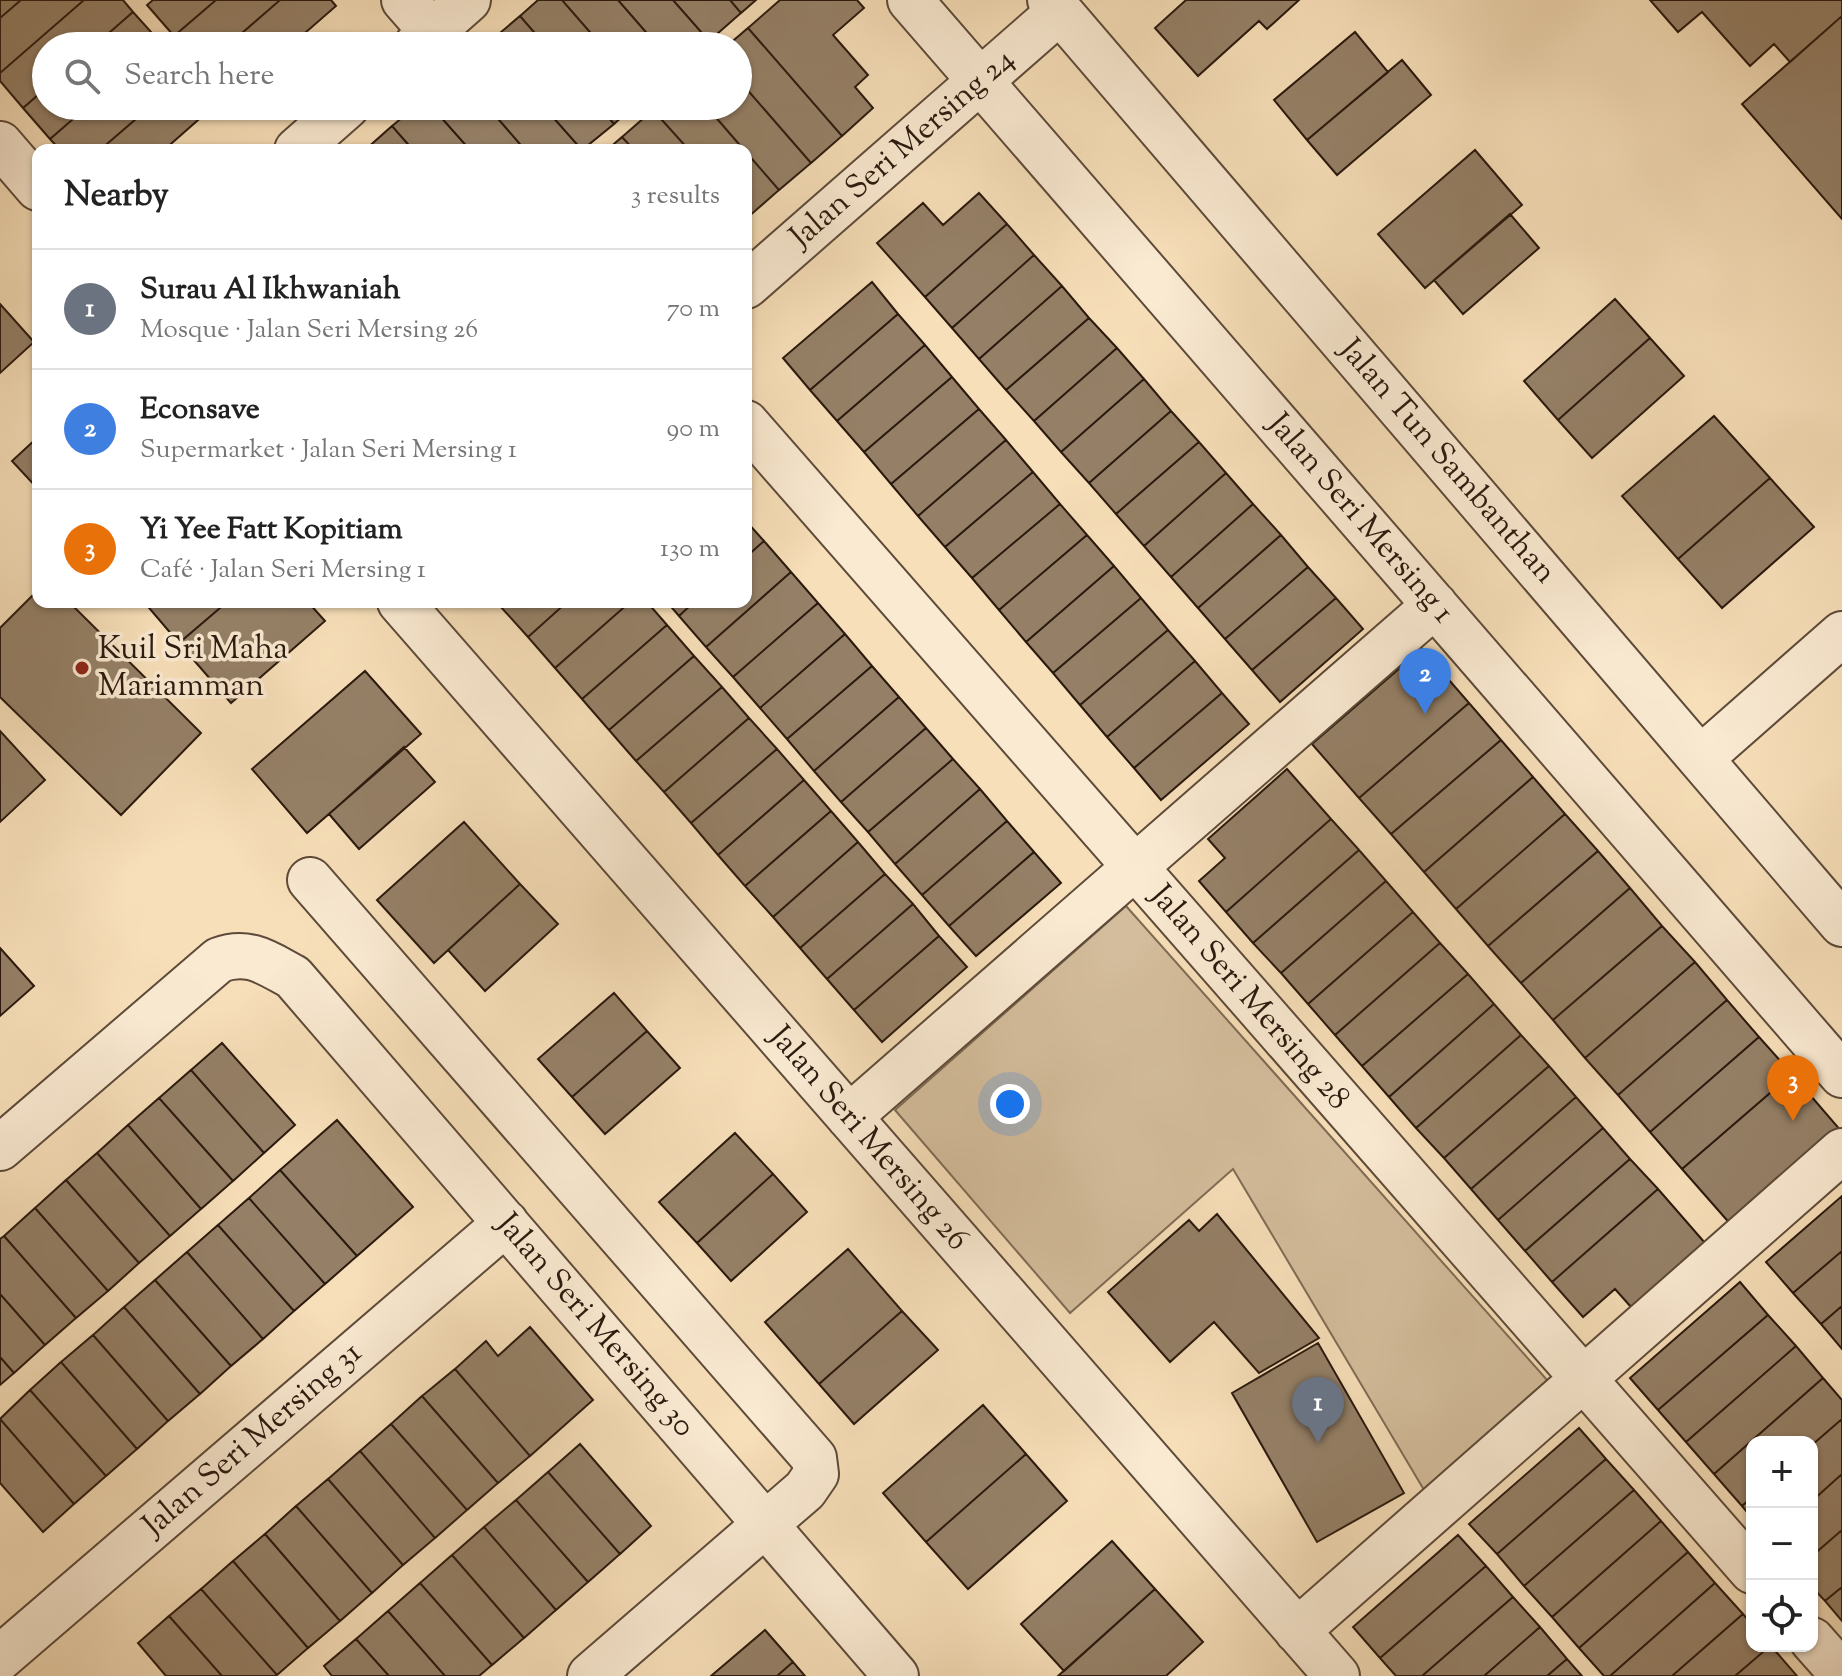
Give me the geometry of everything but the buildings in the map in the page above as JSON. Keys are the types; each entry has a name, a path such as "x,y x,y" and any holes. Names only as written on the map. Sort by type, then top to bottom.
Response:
{"street":[{"path":"417,26 468,0"},
{"name":"Jalan Seri Mersing 1","path":"910,0 1003,61 1435,605 1842,1075"},
{"name":"Jalan Seri Mersing 24","path":"752,281 1003,61 1055,6"},
{"name":"Jalan Tun Sambanthan","path":"1055,6 1842,924"},
{"path":"304,144 331,120"},
{"path":"0,144 32,181"},
{"name":"Jalan Seri Mersing 28","path":"752,430 1746,1564"},
{"path":"849,1117 1435,605"},
{"name":"Jalan Seri Mersing 26","path":"405,608 1337,1676"},
{"path":"1701,758 1842,634"},
{"path":"310,880 814,1458 816,1474 805,1490 590,1676"},
{"name":"Jalan Seri Mersing 30","path":"0,1148 219,960 234,954 255,956 293,977 896,1676"},
{"path":"1297,1631 1842,1151"},
{"name":"Jalan Seri Mersing 31","path":"0,1658 506,1223"},
{"path":"1818,1647 1842,1674"}],"shaded area":[{"path":"1126,906 1555,1389 1430,1500 1233,1169 1070,1313 895,1110"}],"place":[{"name":"Kuil Sri Maha Mariamman","path":"82,668"},
{"name":"Econsave","path":"1425,714"},
{"name":"Yi Yee Fatt Kopitiam","path":"1793,1121"},
{"name":"Surau Al Ikhwaniah","path":"1318,1443"}]}
